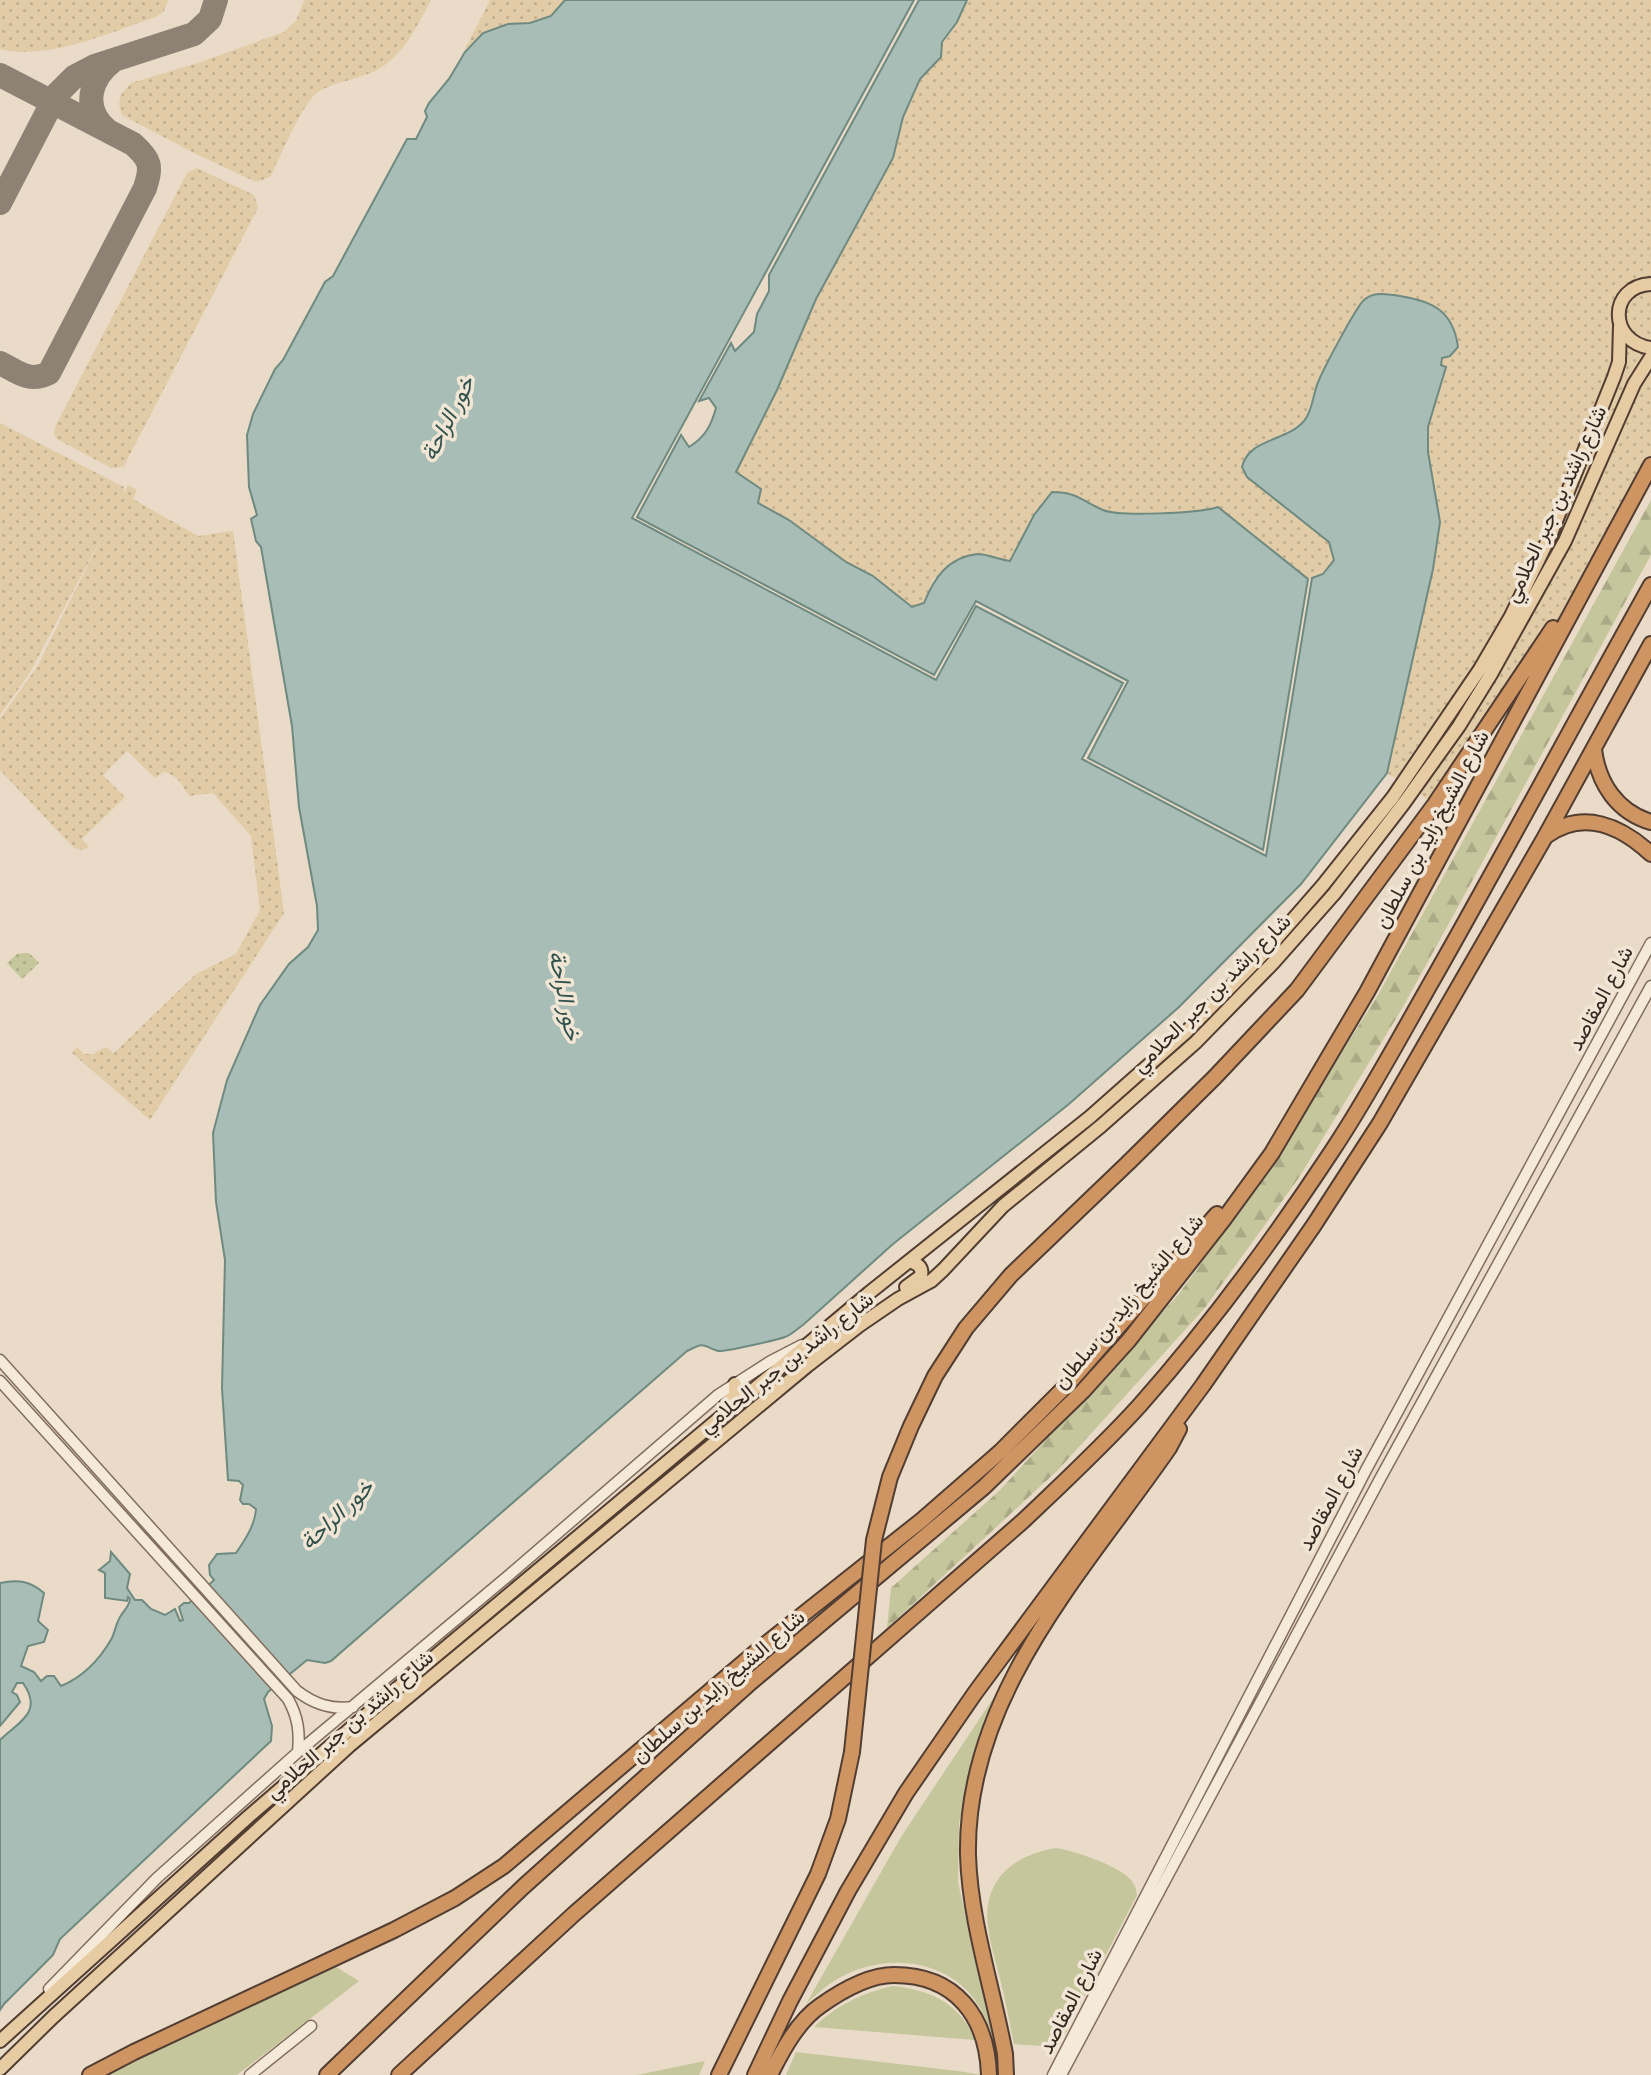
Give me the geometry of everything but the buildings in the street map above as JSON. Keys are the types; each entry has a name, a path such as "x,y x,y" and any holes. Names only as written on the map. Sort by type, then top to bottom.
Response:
{"highway":[{"name":"شارع الشيخ زايد بن سلطان","path":"327,2075 523,1887 750,1683 984,1487 1035,1440 1083,1391 1146,1318 1272,1153 1367,992 1651,465"},
{"path":"719,2075 818,1874 838,1819 852,1752 874,1540 890,1477 935,1376 966,1328 1011,1275 1129,1162 1297,990 1435,804 1594,569"},
{"path":"399,2075 584,1905 1023,1521 1083,1465 1193,1343 1243,1277 1340,1138 1483,891 1651,585"},
{"path":"765,2069 790,2001 848,1892 906,1793 975,1692 1203,1385 1307,1236 1380,1123 1594,750 1651,645"},
{"path":"1594,750 1601,778 1610,794 1631,814 1651,822"},
{"path":"1545,836 1562,826 1590,821 1626,834 1651,854"},
{"path":"90,2075 394,1930 455,1898 512,1860 757,1651 922,1520 1000,1452 1070,1382 1272,1153"},
{"path":"1006,2075 1002,2038 971,1882 969,1814 976,1769 994,1717 1017,1669 1060,1602 1169,1448 1203,1385"},
{"path":"765,2069 818,2007 866,1980 892,1974 936,1982 957,1996 976,2015 985,2038 989,2075"}],"main road":[{"name":"شارع راشد بن جبر الحلامي","path":"0,2041 316,1757 815,1338 1090,1117 1186,1032 1293,920 1393,797 1480,669 1511,616 1576,475 1614,377 1619,362 1620,304 1626,294 1649,283"},
{"path":"1620,326 1632,342 1651,348"},
{"name":"شارع راشد بن جبر الحلامي","path":"0,2069 53,2017 349,1746 807,1366 877,1313 931,1281 1003,1206 1101,1126 1196,1042 1273,963 1334,894 1435,759 1491,674 1564,541 1633,384 1651,357"},
{"path":"877,1313 883,1303 921,1276 920,1266 910,1261"},
{"path":"702,1433 710,1420 736,1395 735,1384"}],"street":[{"name":"شارع المقاصد","path":"1061,2075 1366,1470 1651,943"},
{"name":"شارع المقاصد","path":"1053,2075 1092,2010 1651,986"},
{"path":"0,2041 157,1878 298,1752 718,1395 771,1361 815,1338"},
{"path":"0,1360 297,1691 311,1702 329,1707 354,1707"},
{"path":"0,1381 288,1699 298,1723 298,1752"},
{"path":"250,2075 311,2026"}],"green space":[{"path":"1651,500 1651,555 1403,1007 1298,1179 1204,1309 1058,1470 887,1628 891,1588 1000,1490 1179,1294 1268,1169 1378,995"},
{"path":"29,953 39,963 22,979 7,963 17,954"},
{"path":"994,1697 975,1751 959,1823 958,1882 993,2038 980,2008 967,1990 951,1977 932,1968 912,1964 869,1966 849,1973 828,1985 806,2004 901,1837"},
{"path":"1056,1848 1087,1856 1121,1872 1134,1884 1137,1895 1058,2047 1014,2044 989,1933 987,1910 990,1896 1004,1872 1014,1864 1041,1851"},
{"path":"336,1967 359,1981 237,2075 108,2075 122,2065"},
{"path":"893,1986 919,1991 942,2001 961,2017 975,2040 814,2027 850,2001"},
{"path":"796,2052 958,2071 982,2075 786,2075"},
{"path":"705,2061 699,2075 637,2075"}],"sand":[{"path":"0,0 168,1 164,11 156,17 99,37 59,48 19,52 0,49"},
{"path":"304,0 431,0 405,45 388,63 365,75 323,89 312,98 298,119 270,177 256,182 122,115 119,104 121,95 131,83 201,62 284,32 296,21"},
{"path":"490,0 566,0 552,16 531,24 484,34 461,57"},
{"path":"967,0 1651,0 1651,465 1594,569 1435,804 1387,773 1433,569 1440,522 1428,452 1428,427 1446,367 1441,365 1442,358 1457,336 1453,325 1435,306 1318,381 1304,421 1270,442 1256,446 1247,477 1329,542 1334,560 1323,574 1308,579 1218,507 1161,514 1113,513 1095,507 1070,492 1034,515 1010,561 980,554 933,579 924,603 912,607 873,576 846,562 789,520 758,503 735,472 777,389 816,299 893,159 903,117 920,79 941,57 942,42 957,22"},
{"path":"197,168 254,195 258,208 124,467 111,468 57,439 55,427 187,173"},
{"path":"0,423 124,487 124,493 128,485 137,490 133,499 198,536 233,531 284,913 150,1120 72,1053 77,1047 84,1054 93,1054 106,1047 114,1053 196,974 236,954 260,910 251,836 213,793 189,796 173,775 164,772 155,778 127,751 103,775 125,797 82,839 89,847 81,850 73,847 0,770 0,719 37,667 104,533 29,674 0,715"}],"water":[{"name":"خور الراحة","path":"565,0 914,0 632,518 936,680 976,606 1123,683 1082,759 1266,856 1312,578 1323,574 1334,560 1329,542 1247,477 1242,467 1246,458 1260,445 1288,433 1304,421 1322,373 1364,300 1378,294 1407,297 1428,303 1445,315 1451,323 1458,347 1450,356 1442,358 1441,365 1446,367 1428,427 1428,452 1440,522 1433,569 1387,773 1301,884 1179,1007 1069,1104 893,1244 803,1325 787,1336 762,1343 718,1351 702,1345 687,1351 331,1661 325,1663 307,1660 268,1692 264,1699 272,1726 271,1741 60,1939 53,1955 0,2010 0,1740 26,1716 31,1702 23,1683 17,1683 12,1692 20,1702 0,1726 0,1583 24,1582 44,1593 38,1621 48,1630 44,1642 28,1646 21,1666 34,1672 41,1681 47,1676 54,1676 61,1686 77,1678 102,1653 129,1604 128,1597 127,1601 105,1598 105,1573 99,1570 110,1561 111,1552 130,1574 127,1588 135,1600 142,1600 151,1609 165,1615 175,1609 180,1621 183,1620 179,1607 189,1603 214,1580 210,1575 209,1565 217,1554 236,1553 254,1521 256,1509 240,1500 243,1485 239,1481 228,1480 222,1388 225,1260 216,1202 213,1133 227,1080 260,1005 289,964 308,947 318,930 317,906 299,807 292,726 261,547 256,541 251,519 257,515 249,487 247,435 253,414 275,369 283,360 325,282 333,276 407,139 416,139 427,117 425,111 429,103 449,79 465,52 483,33 508,24 530,23 551,16"},
{"path":"919,0 967,0 957,22 942,42 941,57 920,79 903,117 893,158 816,299 777,390 736,472 761,489 758,503 789,520 846,562 873,576 912,607 924,603 938,577 958,559 978,554 1010,561 1034,515 1052,492 1074,495 1112,512 1160,513 1218,507 1308,579 1263,850 1088,758 1128,681 976,601 934,675 637,517 681,435 689,447 709,426 716,408 709,398 699,401 731,343 735,351 754,332 757,314 769,291 769,275"}],"taxiway":[{"path":"0,203 56,95 74,77 95,66 194,34 210,19 216,0"},
{"path":"107,130 94,113 92,94 98,76 113,61"},
{"path":"0,75 133,144 147,159 149,169 145,188 49,373 29,377 0,363"}]}
